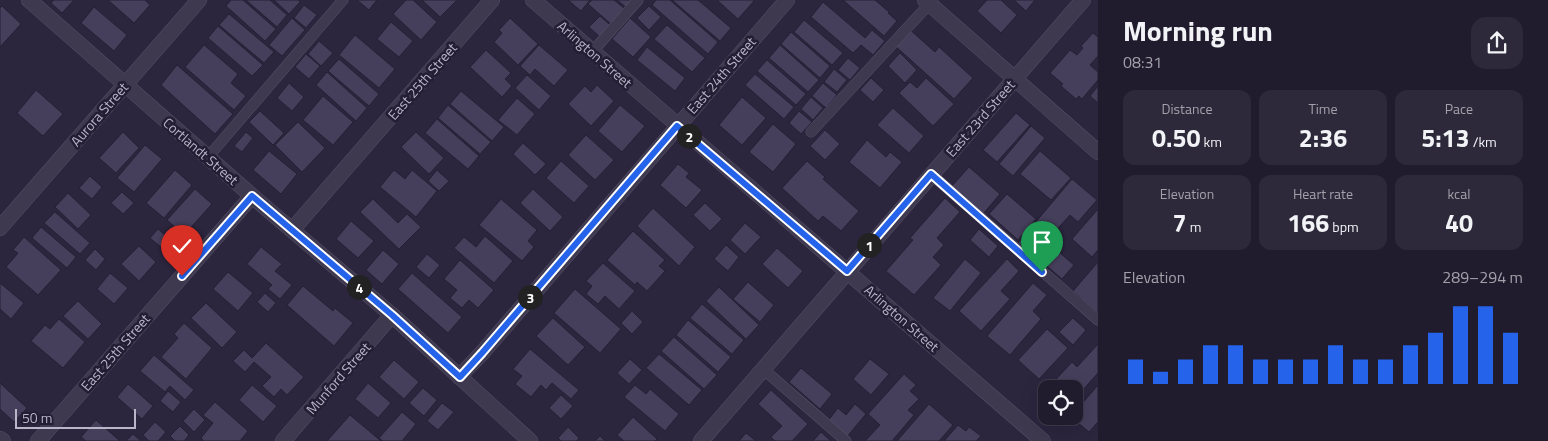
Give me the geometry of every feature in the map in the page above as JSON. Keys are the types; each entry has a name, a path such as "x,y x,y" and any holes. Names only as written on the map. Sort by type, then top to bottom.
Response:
{"street":[{"name":"Cortlandt Street","path":"29,0 252,196 392,315 529,440"},
{"name":"Aurora Street","path":"0,228 199,0"},
{"name":"East 25th Street","path":"292,230 492,0"},
{"name":"Arlington Street","path":"532,0 1043,441"},
{"name":"East 24th Street","path":"460,377 786,0"},
{"name":"East 23rd Street","path":"701,441 1083,0"},
{"path":"929,1 1098,152"},
{"name":"East 25th Street","path":"38,441 252,196"},
{"name":"Munford Street","path":"283,441 392,315"}],"lane":[{"path":"208,157 343,0"},
{"path":"592,52 638,0"},
{"path":"811,132 929,1"},
{"path":"931,174 1098,320"},
{"path":"763,369 846,441"}],"building":[{"path":"54,0 74,0 62,13 51,3"},
{"path":"108,0 145,0 150,5 134,23"},
{"path":"231,0 243,0 276,29 265,41 226,6"},
{"path":"246,0 270,0 287,15 277,27"},
{"path":"274,0 298,0 300,2 289,14"},
{"path":"357,0 377,0 369,10"},
{"path":"406,0 413,0 437,22 421,40 393,14"},
{"path":"422,0 457,0 440,17"},
{"path":"568,0 590,0 581,11"},
{"path":"592,0 614,0 624,8 611,24 588,4"},
{"path":"617,0 634,0 627,8"},
{"path":"656,0 670,0 718,42 708,54 652,5"},
{"path":"672,0 698,0 731,28 720,41"},
{"path":"717,0 753,0 754,1 738,19"},
{"path":"843,0 875,0 897,21 884,36"},
{"path":"987,0 1001,0 1017,15 1001,33 977,11"},
{"path":"1014,0 1035,0 1026,11"},
{"path":"823,2 865,38 872,30 885,41 873,55 861,45 853,53 811,17"},
{"path":"304,5 317,15 306,28 294,18"},
{"path":"2,6 21,24 0,47 0,8"},
{"path":"649,6 661,17 649,30 637,18"},
{"path":"94,7 127,35 114,51 81,23"},
{"path":"229,14 274,52 264,63 219,25"},
{"path":"600,16 610,25 600,37 589,27"},
{"path":"292,18 305,30 282,56 269,45"},
{"path":"510,18 538,44 518,65 494,42 502,33 499,30"},
{"path":"630,18 651,37 633,57 612,39"},
{"path":"804,20 843,53 832,65 794,32"},
{"path":"391,22 413,41 399,57 377,39"},
{"path":"667,25 705,58 692,72 654,39"},
{"path":"218,26 263,65 252,76 208,38"},
{"path":"908,28 935,52 939,47 973,78 954,99 893,44"},
{"path":"791,32 830,66 820,78 781,44"},
{"path":"1093,33 1098,37 1098,56 1090,65 1098,72 1098,80 1082,99 1079,96 1076,99 1050,73 1070,50 1077,55 1083,48 1081,46"},
{"path":"355,35 395,69 379,88 339,55"},
{"path":"319,41 333,53 321,66 308,54"},
{"path":"204,45 238,74 231,83 246,96 234,110 185,67"},
{"path":"539,45 568,70 554,86 535,69 530,75 520,66"},
{"path":"780,45 819,80 808,92 769,58"},
{"path":"647,47 685,78 675,91 637,60"},
{"path":"486,50 511,73 505,79 512,86 502,97 470,67"},
{"path":"900,53 917,70 905,83 888,66"},
{"path":"306,54 320,66 309,79 295,67"},
{"path":"848,58 860,68 850,80 838,70"},
{"path":"339,59 379,94 369,106 328,71"},
{"path":"767,60 806,94 796,105 757,71"},
{"path":"177,65 233,114 215,134 161,85"},
{"path":"834,69 847,80 837,92 824,82"},
{"path":"327,72 367,108 356,121 316,85"},
{"path":"755,74 794,107 784,119 745,85"},
{"path":"527,75 551,96 539,110 515,88"},
{"path":"871,78 884,90 873,102 860,90"},
{"path":"926,78 954,104 933,126 899,93 910,82 917,88"},
{"path":"289,83 304,97 292,111 277,98"},
{"path":"823,83 837,95 826,108 812,96"},
{"path":"597,85 614,101 591,126 568,104 585,86 591,92"},
{"path":"1098,86 1098,103 1090,96"},
{"path":"36,90 63,114 43,136 17,113"},
{"path":"461,91 504,127 492,141 450,104"},
{"path":"323,96 353,122 333,145 303,120"},
{"path":"742,97 766,118 742,145 719,125"},
{"path":"811,97 823,108 813,120 801,109"},
{"path":"517,98 535,114 517,135 498,120"},
{"path":"448,105 491,142 480,154 438,118"},
{"path":"620,105 645,126 622,152 598,131"},
{"path":"893,108 924,136 909,153 877,125"},
{"path":"260,111 284,133 273,145 249,122"},
{"path":"799,111 812,122 801,134 789,123"},
{"path":"1016,113 1030,125 997,162 983,150"},
{"path":"437,119 479,156 468,169 425,133"},
{"path":"298,122 325,148 302,172 275,145"},
{"path":"773,124 796,144 773,172 749,152"},
{"path":"1031,126 1045,138 1013,176 999,164"},
{"path":"825,130 840,144 825,160 810,146"},
{"path":"123,132 139,148 116,173 99,158"},
{"path":"246,132 253,138 242,152 234,146"},
{"path":"416,132 444,158 429,174 401,147"},
{"path":"586,135 614,160 595,180 568,155"},
{"path":"867,140 886,157 890,152 902,162 880,188 849,162"},
{"path":"523,143 546,164 535,175 513,154"},
{"path":"145,145 162,159 134,192 117,178"},
{"path":"269,151 297,174 281,194 253,170"},
{"path":"1040,151 1071,178 1051,200 1020,174"},
{"path":"561,161 589,186 574,203 546,178"},
{"path":"807,161 825,177 823,179 859,211 841,231 823,216 818,221 782,188"},
{"path":"678,164 689,173 686,177 702,190 686,208 660,185"},
{"path":"969,167 1000,194 983,214 952,186"},
{"path":"175,170 192,185 164,218 146,203"},
{"path":"394,170 405,179 412,170 437,191 416,217 380,187"},
{"path":"437,170 449,181 439,191 428,181"},
{"path":"90,176 102,187 92,199 79,188"},
{"path":"1072,179 1097,200 1078,222 1070,215 1050,237 1061,246 1045,265 1018,243"},
{"path":"195,189 212,204 184,235 167,220"},
{"path":"533,189 563,217 550,231 520,203"},
{"path":"122,192 134,203 123,214 111,203"},
{"path":"68,193 91,215 78,229 55,207"},
{"path":"1007,194 1036,219 1018,240 989,214"},
{"path":"945,198 960,212 937,238 944,245 933,257 941,265 914,295 886,271 913,240 910,238"},
{"path":"373,199 398,223 407,214 421,227 399,249 360,212"},
{"path":"501,199 537,230 528,241 534,247 522,261 479,225"},
{"path":"705,203 722,219 710,231 693,215"},
{"path":"653,208 695,247 679,266 637,226"},
{"path":"1098,209 1098,250 1092,257 1072,239"},
{"path":"55,212 90,243 80,254 44,223"},
{"path":"351,221 374,241 358,258 336,239"},
{"path":"745,223 761,237 745,254 730,240"},
{"path":"41,227 76,257 67,268 32,238"},
{"path":"158,229 169,239 162,248 150,238"},
{"path":"979,229 998,246 989,257 970,240"},
{"path":"633,231 665,260 659,266 665,271 647,291 637,282 635,285 607,260"},
{"path":"485,236 513,261 494,283 454,248 464,237 476,247"},
{"path":"24,237 61,270 38,295 6,267 18,253 13,250"},
{"path":"726,245 739,257 728,271 714,259"},
{"path":"139,246 156,262 139,281 121,264"},
{"path":"261,247 282,264 275,271 292,285 280,299 268,289 272,285 247,264"},
{"path":"777,248 803,271 788,288 762,264"},
{"path":"95,249 105,259 96,270 85,260"},
{"path":"383,250 399,264 382,284 366,270"},
{"path":"1059,252 1074,265 1062,279 1047,266"},
{"path":"427,254 440,265 429,278 416,267"},
{"path":"965,259 981,273 950,311 933,298"},
{"path":"1007,259 1019,271 1001,291 1010,299 981,331 959,311"},
{"path":"460,260 494,290 478,308 469,300 462,308 450,298 457,290 444,279"},
{"path":"1098,262 1098,312 1097,313 1073,291"},
{"path":"603,263 635,291 619,309 605,296 598,304 586,294 592,286 586,281"},
{"path":"228,272 253,293 238,311 213,289"},
{"path":"110,273 128,288 114,304 97,289"},
{"path":"412,273 462,317 448,333 398,289"},
{"path":"748,282 774,305 760,322 733,299"},
{"path":"0,283 24,303 11,319 0,309"},
{"path":"1033,283 1047,295 1033,311 1041,319 1010,355 987,336"},
{"path":"303,286 333,311 335,308 353,323 334,346 287,305"},
{"path":"719,287 759,325 746,339 706,301"},
{"path":"575,289 621,329 600,353 554,313"},
{"path":"265,293 276,303 268,312 257,302"},
{"path":"78,301 102,324 88,339 63,316"},
{"path":"206,303 237,332 222,348 191,318"},
{"path":"702,304 744,340 732,354 690,318"},
{"path":"632,311 643,322 632,334 621,323"},
{"path":"553,318 585,347 568,365 536,336"},
{"path":"1073,318 1086,330 1073,345 1059,332"},
{"path":"59,319 85,342 63,368 31,341 45,325 50,329"},
{"path":"688,320 731,357 718,372 676,335"},
{"path":"184,323 212,348 186,379 161,357 178,338 174,334"},
{"path":"1047,329 1068,348 1039,379 1018,360"},
{"path":"674,337 717,375 704,389 661,351"},
{"path":"266,343 304,377 287,395 281,389 274,397 262,386 271,377 254,362 245,372 233,361 244,350 252,358"},
{"path":"1098,344 1098,373 1083,390 1083,380 1055,380 1072,362 1077,367"},
{"path":"530,349 579,390 571,399 552,383 546,390 541,385 531,397 515,384 522,376 513,369"},
{"path":"659,354 702,390 689,405 646,368"},
{"path":"154,355 194,390 185,400 170,386 165,392 140,371"},
{"path":"630,359 642,370 629,384 617,373"},
{"path":"870,359 889,374 871,395 853,379"},
{"path":"394,360 419,382 404,399 379,377"},
{"path":"801,368 832,394 820,409 789,382"},
{"path":"904,374 916,385 910,391 919,399 908,410 914,415 892,441 865,441 880,425 868,414"},
{"path":"0,383 27,408 14,422 0,409"},
{"path":"368,383 391,403 378,418 355,399"},
{"path":"128,384 153,406 142,419 117,397"},
{"path":"252,385 277,406 263,422 239,400"},
{"path":"635,385 646,394 650,389 679,414 665,431 624,397"},
{"path":"1098,385 1098,422 1089,432 1081,425 1083,425 1083,402"},
{"path":"423,388 437,400 424,416 409,403"},
{"path":"771,390 808,424 792,441 775,441 771,437 782,426 758,404"},
{"path":"168,391 181,402 173,412 160,401"},
{"path":"561,395 573,406 561,419 549,408"},
{"path":"215,402 248,431 240,441 204,441 201,438 213,423 203,415"},
{"path":"442,403 454,412 438,430 427,421"},
{"path":"855,404 866,414 846,438 827,422 838,408 846,415"},
{"path":"929,404 953,425 939,441 897,441"},
{"path":"194,409 205,420 194,432 183,421"},
{"path":"402,412 416,424 402,441 383,441 379,438"},
{"path":"350,415 381,441 327,441"},
{"path":"633,417 657,439 655,441 624,441 617,435"},
{"path":"96,420 120,441 86,441 81,437"},
{"path":"155,422 166,432 158,441 149,441 143,435"},
{"path":"958,425 966,431 969,427 981,436 976,441 944,441"},
{"path":"180,426 189,435 184,441 175,441 170,436"},
{"path":"568,427 579,438 577,441 561,441 558,438"},
{"path":"821,432 831,441 813,441"},
{"path":"746,433 756,441 739,441"},
{"path":"133,434 141,441 126,441"},
{"path":"600,436 605,441 595,441"}],"route":[{"path":"182,276 252,196 392,315 460,377 677,126 847,271 931,174 1042,272"}]}
